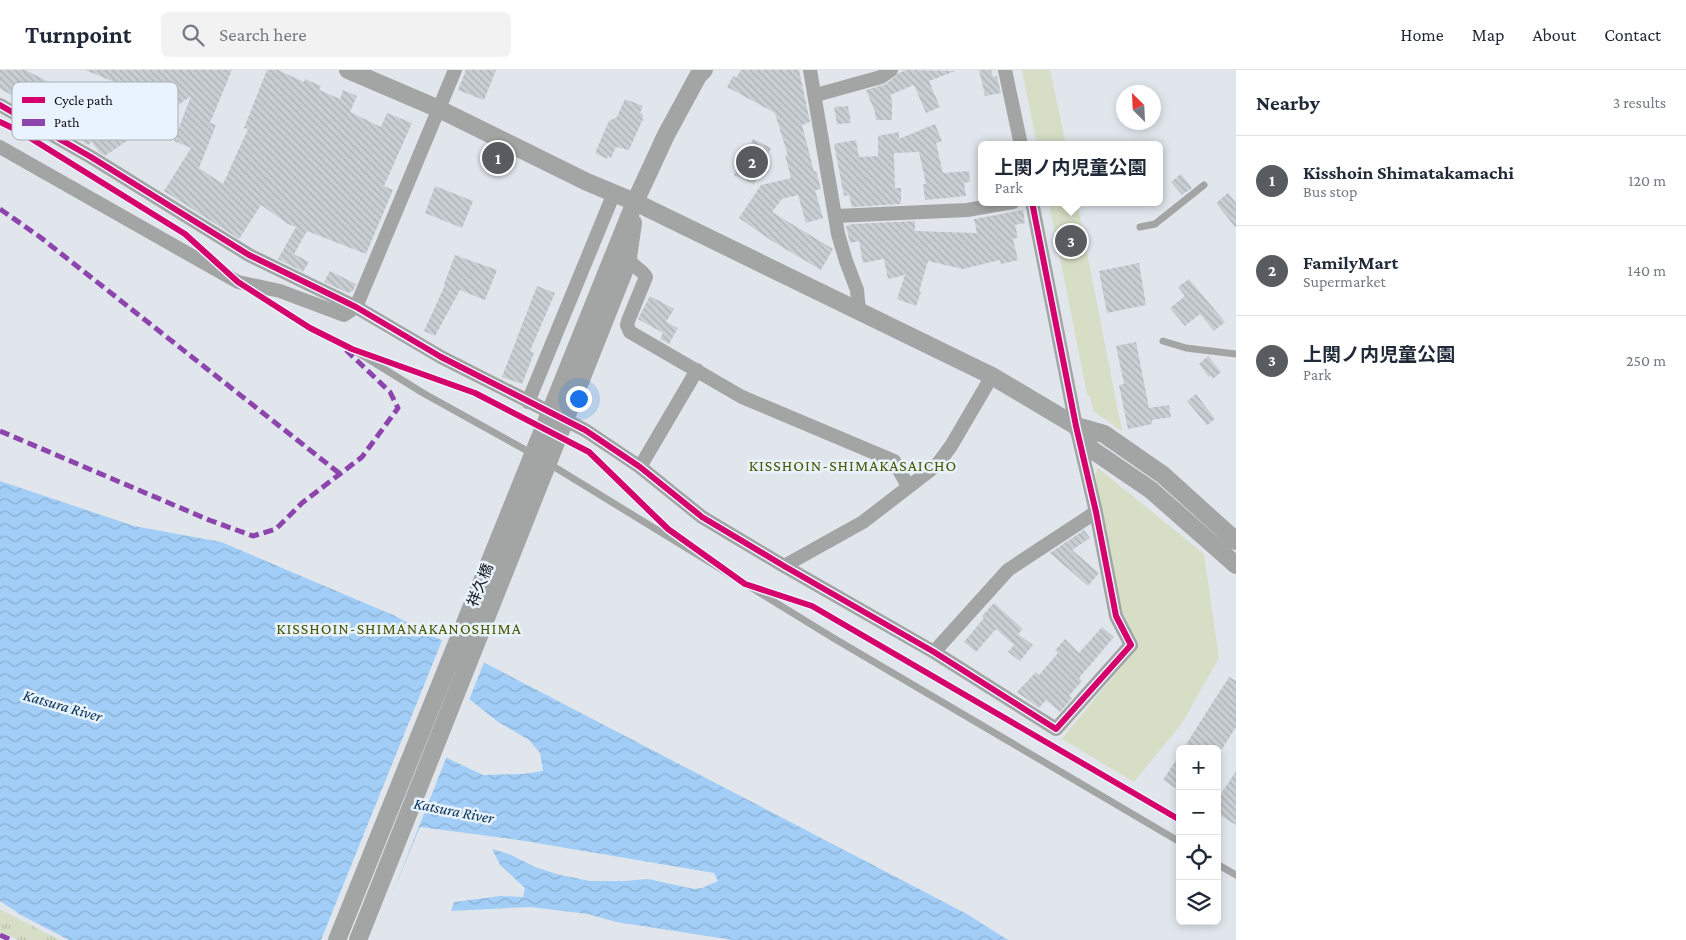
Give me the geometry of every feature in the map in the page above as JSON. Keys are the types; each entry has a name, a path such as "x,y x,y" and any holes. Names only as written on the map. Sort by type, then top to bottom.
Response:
{"street":[{"path":"348,70 439,109 635,202 992,376 1076,426 1104,434 1163,475 1236,541"},
{"path":"0,147 238,282 280,291 344,316 356,307 454,70"},
{"path":"704,70 698,76 666,135 635,202 622,261 643,272 646,276 627,326 630,332 742,397 894,461 908,486"},
{"path":"810,70 816,95 836,216 846,262 856,290 859,311"},
{"path":"816,95 881,77 891,70"},
{"path":"1005,70 1019,141"},
{"path":"0,104 12,111"},
{"path":"62,140 249,255 356,307 441,357 584,430 640,467 702,517 934,652 1056,729 1131,645 1116,616 1033,206"},
{"path":"528,402 614,193"},
{"path":"836,216 967,210 990,206"},
{"name":"祥久橋","path":"337,940 622,261"},
{"name":"祥久橋","path":"358,940 622,261"},
{"path":"640,467 697,370"},
{"path":"784,566 864,522 937,465 951,446 992,376"},
{"path":"1076,426 1091,449 1151,490 1236,564"},
{"path":"934,652 1008,570 1096,512"}],"lane":[{"path":"1140,227 1155,224 1204,185"},
{"path":"1163,341 1186,348 1236,354"},
{"path":"352,349 422,393 514,442 835,639 1176,840"},
{"path":"1221,866 1236,875"}],"green space":[{"path":"1022,70 1050,70 1065,141 1036,141"},
{"path":"1050,206 1078,206 1122,431 1093,411 1090,397 1087,394"},
{"path":"1098,468 1204,554 1219,658 1182,723 1134,782 1062,739 1139,645 1131,633 1121,608 1095,475"},
{"path":"0,909 60,940 19,940 0,932"}],"water":[{"name":"Katsura River","path":"0,481 134,526 221,542 393,615 967,914 1008,940 733,940 616,922 588,914 530,907 451,911 454,902 500,896 523,897 525,888 500,865 492,849 509,854 535,867 560,875 590,881 648,879 694,889 702,888 718,881 714,873 519,840 420,827 373,940 69,940 21,915 0,901","holes":["468,698 498,722 529,740 540,753 543,771 522,774 483,775 445,757"]}],"pier":[{"path":"443,638 485,660 374,940 321,940"}],"building":[{"path":"0,70 25,70 49,82 12,82 12,95 0,89"},
{"path":"85,70 232,70 210,123 216,125 199,168 223,184 248,129 244,128 267,70 278,70 304,82 305,79 321,86 319,90 340,99 343,90 357,96 350,112 381,127 387,113 412,123 384,186 393,190 366,254 307,231 294,254 309,262 303,272 278,259 296,227 288,224 261,205 239,239 164,191 191,148 174,141 178,140 178,130 191,96 178,105 178,82 114,82"},
{"path":"466,70 496,70 484,100 458,90"},
{"path":"741,70 799,70 810,122 802,125 814,172 816,171 821,189 815,190 823,218 806,223 798,195 782,199 772,212 833,249 821,270 772,241 739,218 761,185 791,178 785,155 788,156 775,113 727,87 733,76 736,78"},
{"path":"906,70 955,71 929,81 940,107 926,113 914,85 890,95 892,100 892,120 876,120 875,112 866,90 886,84 899,73"},
{"path":"979,70 991,70 993,77 997,76 1001,93 985,96"},
{"path":"625,99 643,106 640,113 643,114 643,119 629,150 616,147 611,158 608,156 607,159 595,153 609,121 617,117"},
{"path":"848,106 851,123 837,124 834,107"},
{"path":"935,124 942,141 936,143 943,173 969,171 970,182 964,183 966,196 925,200 923,184 926,184 919,152 894,153 895,188 901,188 901,204 852,207 849,195 844,196 834,144 856,140 859,157 878,156 878,136 899,132 899,139"},
{"path":"753,139 771,148 754,184 734,175"},
{"path":"82,140 128,140 105,156 99,152 92,142 88,145"},
{"path":"1181,174 1192,188 1182,195 1171,182"},
{"path":"435,186 473,201 462,228 425,213"},
{"path":"1228,193 1236,203 1236,228 1216,203"},
{"path":"1023,210 1025,223 1015,225 1018,238 1013,239 1018,260 1001,264 1000,260 963,269 928,261 916,306 897,299 905,275 888,279 884,259 863,263 859,241 850,243 846,226 915,221 915,231 977,233 974,219"},
{"path":"455,255 497,270 485,300 460,290 435,336 424,331 445,285"},
{"path":"1139,263 1146,305 1107,313 1099,271"},
{"path":"330,271 356,284 353,291 348,293 324,282"},
{"path":"1189,279 1225,322 1214,331 1200,314 1185,326 1170,308 1185,296 1178,287"},
{"path":"537,286 555,293 530,351 534,353 522,384 502,377"},
{"path":"650,296 674,309 666,322 678,328 669,344 660,339 663,333 638,319"},
{"path":"1136,342 1149,408 1169,405 1171,417 1152,420 1152,424 1128,429 1119,385 1124,384 1116,346"},
{"path":"1208,356 1221,372 1213,379 1211,376 1209,377 1199,364"},
{"path":"1196,394 1215,419 1207,425 1187,401"},
{"path":"1084,530 1090,538 1072,550 1099,573 1088,586 1050,553"},
{"path":"994,603 1023,629 1018,634 1033,645 1020,661 1008,652 1014,645 996,629 976,652 964,642 984,618 982,616"},
{"path":"1102,627 1114,637 1079,678 1082,681 1069,696 1072,698 1060,712 1046,700 1039,708 1017,692 1036,672 1039,675 1058,653 1055,650 1065,639 1079,653"},
{"path":"1229,677 1236,681 1236,727 1222,749 1221,745 1186,745"},
{"path":"1176,760 1176,788 1163,780"},
{"path":"1236,771 1236,825 1221,816 1221,794"}],"marked path":[{"path":"0,209 40,237 339,473"},
{"path":"0,431 209,520 253,536 276,529 302,503 362,457 398,408 390,392 346,350"},
{"path":"0,935 11,940"}],"cycle path":[{"path":"0,105 12,112"},
{"path":"0,122 12,128"},
{"path":"34,140 185,234 238,282 310,328 352,349 475,393 589,452 668,529 745,584 812,606 1176,818"},
{"path":"61,140 249,255 356,307 441,357 585,430 640,467 702,517 934,652 1056,729 1131,645 1116,616 1033,206"}],"place":[{"name":"Kisshoin Shimatakamachi","path":"498,158"},
{"name":"FamilyMart","path":"752,162"},
{"name":"上関ノ内児童公園","path":"1071,241"}],"district":[{"name":"KISSHOIN-SHIMAKASAICHO","path":"853,465"},
{"name":"KISSHOIN-SHIMANAKANOSHIMA","path":"399,628"}]}
